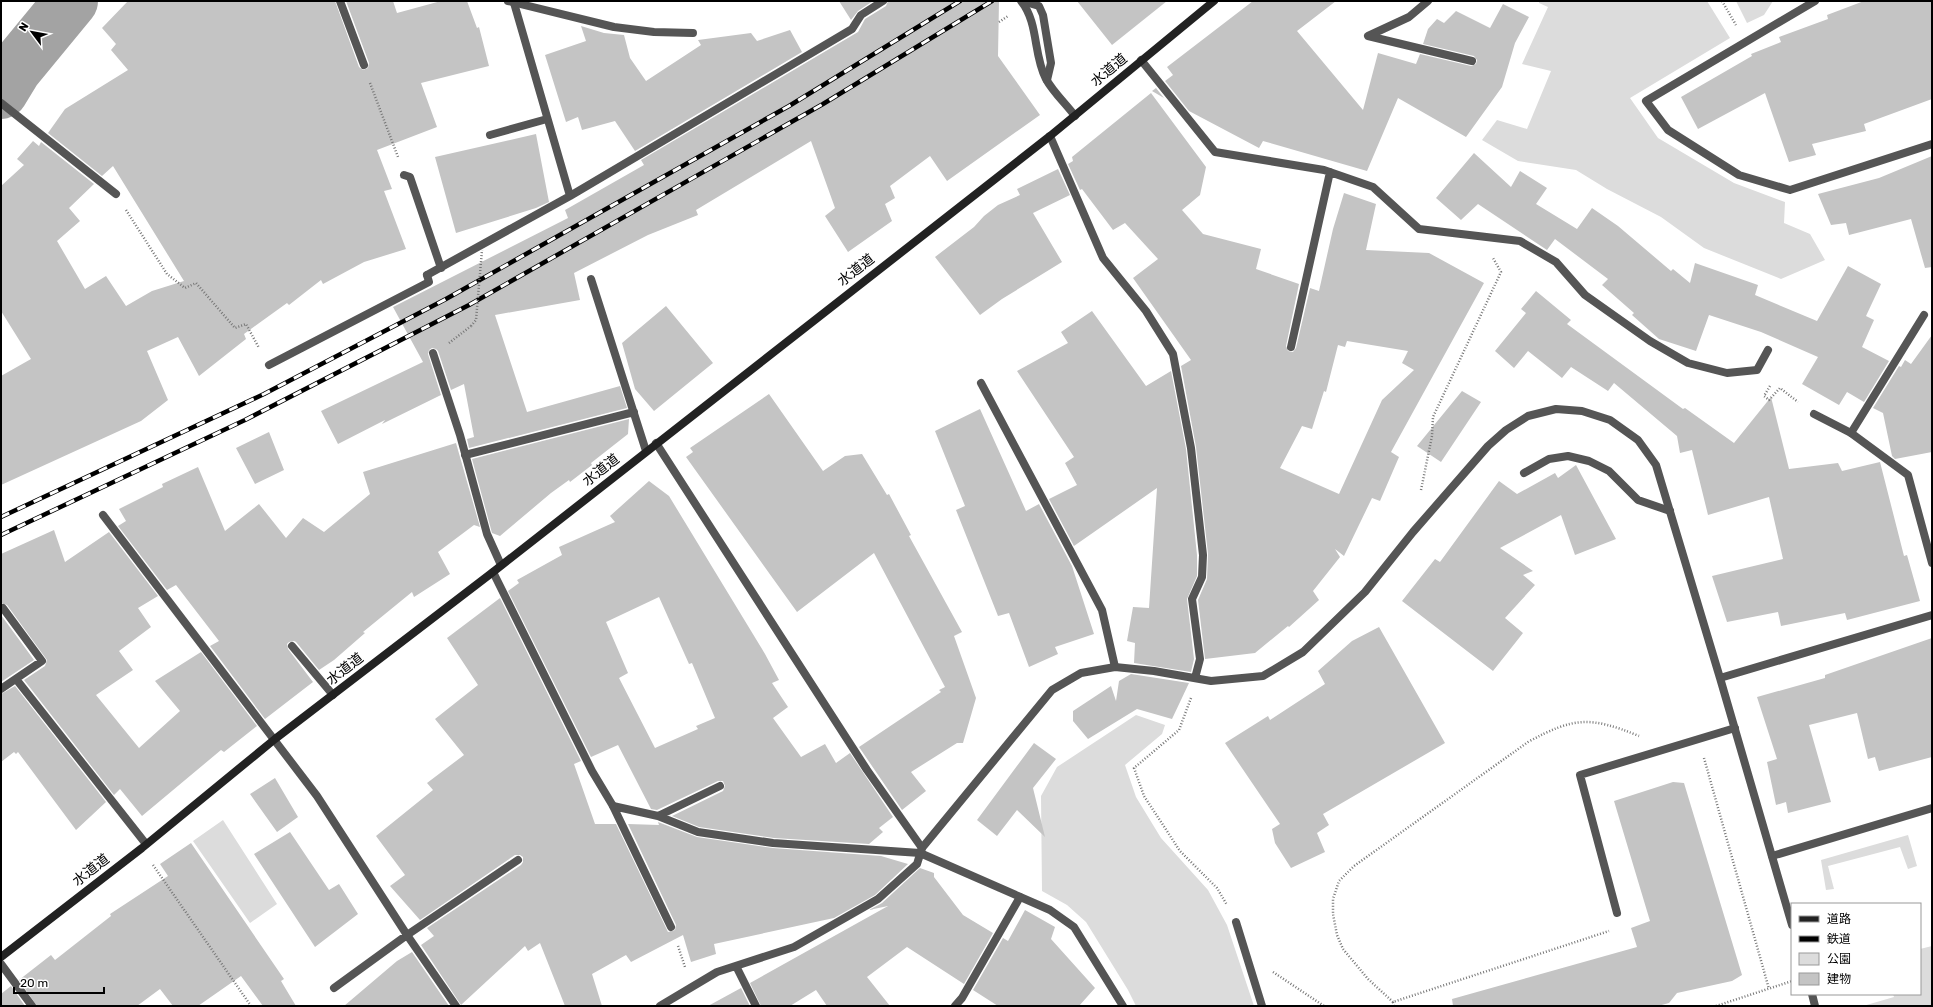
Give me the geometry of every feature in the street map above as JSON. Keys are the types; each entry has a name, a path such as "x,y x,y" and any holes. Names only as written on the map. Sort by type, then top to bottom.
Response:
{"street":[{"path":"340,1 364,65"},
{"path":"269,365 429,282 426,276 570,196 852,29 861,15 883,1"},
{"path":"1022,1 1030,13 1038,56 1047,80 1075,116"},
{"path":"1022,1 1039,6 1043,15 1051,63 1047,80"},
{"name":"水道道","path":"1,957 144,846 275,739 493,572 1050,136 1214,1"},
{"path":"1428,1 1409,16 1368,36 1472,61"},
{"path":"1815,1 1646,101 1668,130 1739,175 1790,190 1932,144"},
{"path":"511,2 570,196"},
{"path":"511,2 614,27 654,32 693,33"},
{"path":"1141,60 1215,152 1330,172 1373,187 1419,229 1520,241 1556,262 1585,294 1650,342 1688,363 1727,373 1758,370 1768,350"},
{"path":"1,103 116,194"},
{"path":"490,135 547,119"},
{"path":"1050,136 1103,258 1146,311 1173,354 1191,448 1203,555 1202,577 1192,599 1200,659 1195,678"},
{"path":"1291,346 1330,172"},
{"path":"404,175 410,177 441,268"},
{"path":"591,279 646,451"},
{"path":"1851,433 1924,315"},
{"path":"433,353 465,455 487,534 501,565"},
{"path":"981,383 1102,610 1115,667"},
{"path":"660,1006 717,972 794,947 878,899 917,864 921,850 1052,690 1081,673 1115,667 1154,671 1211,681 1263,676 1303,652 1365,592 1413,532 1488,446 1506,430 1528,416 1556,409 1582,411 1610,420 1638,440 1656,465 1791,922"},
{"path":"465,455 634,412"},
{"path":"1814,414 1851,433 1908,475 1932,563"},
{"path":"656,443 867,770 921,850"},
{"path":"1524,473 1549,459 1568,456 1589,461 1609,471 1638,500 1670,511"},
{"path":"103,515 317,796 406,935 456,1006"},
{"path":"493,572 592,771 613,806 671,927"},
{"path":"1,689 42,661 3,608"},
{"path":"1720,678 1932,615"},
{"path":"292,646 333,695"},
{"path":"16,679 144,846"},
{"path":"1617,914 1580,775 1735,728"},
{"path":"658,816 720,786"},
{"path":"613,806 658,816 698,832 773,843 921,850 1050,910 1074,927 1123,1006"},
{"path":"1772,856 1932,808"},
{"path":"334,988 406,935 518,860"},
{"path":"955,1006 962,998 1020,897"},
{"path":"1236,922 1262,1006"},
{"path":"1,964 32,1006"},
{"path":"736,966 756,1006"},
{"path":"1812,995 1815,1006"}],"path":[{"path":"1722,1 1746,42"},
{"path":"364,65 404,175"},
{"path":"116,194 167,274 185,288 196,283 235,328 246,324 269,365"},
{"path":"451,342 476,320 482,250"},
{"path":"1420,495 1432,436 1433,417 1501,272 1494,258 1486,256"},
{"path":"1195,678 1192,695 1179,730 1134,768 1144,796 1180,851 1217,888 1236,922"},
{"path":"1394,1006 1393,1002 1368,979 1343,948 1337,935 1333,914 1333,899 1339,881 1349,871 1528,742 1548,731 1573,723 1591,721 1614,726 1642,737"},
{"path":"1699,739 1769,989"},
{"path":"144,846 251,1006"},
{"path":"1393,1002 1622,927 1617,914"},
{"path":"671,927 692,987"},
{"path":"1246,954 1324,1006"},
{"path":"1716,1006 1791,981"}],"green space":[{"path":"1539,1 1707,1 1730,38 1630,98 1658,138 1734,183 1785,202 1784,223 1810,234 1825,260 1781,279 1704,248 1661,217 1607,189 1576,170 1518,161 1482,140 1497,120 1527,129 1551,71 1522,64 1548,7 1539,3"},
{"path":"1736,1 1773,1 1764,15 1747,23"},
{"path":"1136,715 1165,725 1162,734 1125,765 1136,797 1161,838 1208,890 1227,925 1254,1006 1136,1006 1128,990 1086,922 1067,905 1042,891 1041,796 1057,767"},
{"path":"223,820 277,904 250,923 193,841"},
{"path":"1908,835 1917,866 1908,869 1900,847 1828,866 1834,889 1826,890 1821,860"},
{"path":"1932,946 1932,1006 1863,1006 1894,997 1893,995 1921,995 1921,949"}],"building":[{"path":"128,1 335,1 359,67 363,70 368,68 369,63 346,1 393,1 397,13 441,1 467,1 477,28 479,27 489,66 421,83 437,127 377,150 392,189 384,191 406,249 364,262 323,284 321,280 289,305 287,303 244,334 246,339 199,376 178,337 147,351 168,400 141,421 1,485 1,376 31,359 1,311 1,186 24,165 17,159 33,141 39,146 41,142 94,184 69,208 80,221 57,241 85,289 106,276 126,306 152,291 184,281 113,166 102,176 48,133 65,109 128,70 111,50 116,44 102,28"},
{"path":"839,1 873,1 858,11 851,20"},
{"path":"888,1 999,1 998,56 1040,115 947,181 930,156 890,186 895,198 885,204 892,221 848,252 825,216 835,208 811,141 696,210 698,215 648,235 574,273 580,300 495,315 527,412 620,386 627,408 469,448 467,439 474,437 464,384 451,390 438,351 432,348 429,350 428,354 441,395 382,424 385,420 338,444 321,411 423,362 393,307 568,218 565,210 644,165 641,160 858,32 865,19 886,6"},
{"path":"1077,1 1167,1 1112,45"},
{"path":"1253,1 1336,1 1297,31 1363,110 1378,53 1416,64 1420,54 1471,66 1476,64 1477,60 1474,56 1423,44 1428,29 1437,19 1444,23 1456,11 1490,28 1503,4 1529,17 1515,43 1502,87 1466,137 1398,98 1367,171 1263,141 1259,148 1189,111 1165,81 1173,75 1167,67"},
{"path":"1864,1 1932,1 1932,99 1864,124 1866,131 1812,144 1816,155 1789,162 1765,93 1698,129 1681,97 1752,56 1751,54 1781,42 1779,37 1828,19 1827,15"},
{"path":"581,26 604,33 624,35 630,58 646,81 701,45 698,40 751,33 757,41 790,30 802,52 635,151 615,121 582,130 578,117 566,122 545,55 586,41"},
{"path":"1156,88 1164,98 1152,91"},
{"path":"1151,93 1206,167 1200,195 1182,210 1203,234 1261,249 1256,269 1299,284 1286,346 1288,351 1293,352 1296,348 1310,288 1319,291 1333,229 1344,193 1376,204 1366,250 1429,253 1484,283 1391,452 1399,457 1380,501 1372,498 1344,556 1335,549 1340,557 1313,591 1319,600 1289,627 1288,626 1255,653 1205,659 1198,600 1207,579 1208,554 1196,447 1181,366 1191,360 1133,278 1158,259 1125,223 1113,230 1082,189 1080,190 1068,164 1073,161 1072,157","holes":["1347,341 1408,351 1402,363 1414,370 1382,400 1339,494 1280,468 1302,426 1312,429 1324,391 1326,392 1338,345 1345,347"]},
{"path":"536,134 549,202 536,208 456,233 435,157"},
{"path":"1474,153 1511,187 1520,171 1547,188 1536,204 1577,229 1592,208 1618,226 1671,271 1673,269 1690,283 1695,263 1758,285 1755,295 1817,321 1848,266 1881,284 1866,316 1874,320 1862,347 1889,361 1864,402 1847,392 1839,405 1802,384 1818,357 1761,332 1709,315 1696,351 1659,339 1632,315 1634,313 1602,285 1608,279 1555,239 1547,250 1478,204 1461,220 1436,198"},
{"path":"1932,156 1932,267 1925,268 1911,219 1849,235 1846,223 1831,225 1818,194 1879,178"},
{"path":"1058,169 1070,195 1033,213 1062,262 1002,299 980,315 935,257 974,227 984,216 998,205 1020,195 1017,189"},
{"path":"1536,291 1571,320 1567,324 1683,409 1685,408 1734,443 1771,397 1789,469 1838,463 1842,471 1880,462 1904,556 1907,555 1920,601 1847,620 1845,613 1781,626 1778,612 1727,622 1712,576 1783,559 1769,497 1708,515 1692,450 1680,453 1677,436 1614,383 1608,391 1571,367 1562,378 1528,351 1514,368 1495,351 1526,313 1521,309"},
{"path":"666,306 713,363 654,411 635,389 622,343"},
{"path":"1092,311 1146,386 1171,371 1186,449 1197,555 1197,576 1187,599 1194,659 1191,672 1134,663 1135,643 1127,641 1133,607 1149,608 1157,488 1074,546 1049,499 1077,485 1065,463 1074,457 1017,371 1068,343 1061,332"},
{"path":"1932,335 1932,452 1895,459 1892,456 1883,413 1873,408 1899,366 1901,367 1905,360 1911,364"},
{"path":"1462,391 1481,402 1441,462 1417,446"},
{"path":"769,394 823,471 845,456 862,454 887,495 889,494 911,535 909,536 962,632 954,636 976,698 963,743 957,743 911,772 926,791 902,810 859,747 941,692 939,690 945,687 874,553 797,612 686,457 693,452 690,448"},
{"path":"980,409 1026,511 1039,504 1072,566 1094,634 1055,647 1058,654 1029,667 1009,613 998,616 956,510 965,506 935,431"},
{"path":"629,419 628,434 591,463 592,465 570,482 569,480 551,493 500,536 492,533 472,459"},
{"path":"269,432 284,470 255,484 236,448"},
{"path":"456,443 480,527 474,525 438,552 450,574 414,597 412,592 363,632 365,633 334,660 319,670 296,642 289,642 287,644 288,649 313,682 265,719 210,646 219,641 176,585 167,590 118,526 126,521 119,509 163,487 162,484 198,467 225,531 259,504 286,538 303,518 324,532 370,494 363,472"},
{"path":"1576,465 1616,539 1575,555 1561,515 1500,548 1533,571 1523,575 1535,585 1505,618 1523,633 1493,671 1402,601 1435,559 1440,562 1499,481 1517,494 1555,473 1558,478"},
{"path":"649,481 669,496 765,654 779,680 772,683 788,707 773,718 801,757 825,744 836,763 850,753 893,817 879,828 883,832 869,844 774,838 699,827 672,816 723,791 725,786 723,781 718,781 657,810 651,809 618,745 591,757 508,591 519,583 517,580 562,555 559,547 615,522 610,516","holes":["659,597 689,664 692,663 715,718 696,726 698,729 655,748 619,678 628,673 606,622"]},
{"path":"54,530 65,562 109,532 158,596 138,608 151,627 119,651 133,670 96,695 139,748 180,711 155,681 201,652 257,726 224,752 221,750 142,816 120,789 114,795 24,680 45,666 47,660 7,605 1,603 1,554"},
{"path":"500,598 581,761 574,764 595,824 616,824 668,932 675,930 676,925 628,824 659,825 658,822 697,837 773,848 881,856 908,864 875,895 834,918 714,944 716,954 691,962 683,935 631,962 626,955 592,974 602,1006 565,1006 540,943 528,951 525,946 461,1005 421,945 434,936 427,928 521,865 523,862 523,857 520,855 515,855 420,920 390,886 405,875 376,836 433,790 427,783 464,755 435,719 478,685 447,638"},
{"path":"1,615 34,660 1,682"},
{"path":"1379,627 1445,743 1323,814 1329,825 1317,833 1325,852 1291,868 1275,843 1272,829 1280,824 1225,743 1268,716 1270,720 1325,684 1318,671 1352,641"},
{"path":"1932,638 1932,757 1879,771 1875,757 1868,759 1857,713 1809,725 1831,802 1788,813 1786,802 1776,805 1767,762 1777,759 1757,697 1825,678 1825,675"},
{"path":"1131,674 1189,683 1172,719 1137,709 1088,739 1073,721 1073,711 1111,686 1116,701 1119,681"},
{"path":"15,686 106,802 76,830 18,752 16,754 14,752 1,762 1,694"},
{"path":"1034,743 1056,759 1033,788 1045,837 1017,810 997,836 977,820"},
{"path":"275,778 298,817 277,832 250,794"},
{"path":"1673,782 1684,783 1742,975 1732,981 1677,993 1669,1003 1658,1006 1453,1006 1452,999 1637,947 1631,928 1650,921 1614,801"},
{"path":"290,832 329,890 339,884 358,914 315,947 254,854"},
{"path":"191,843 284,979 281,981 296,1006 263,1006 241,976 198,1006 173,1006 160,989 137,1006 37,1006 19,980 51,955 55,960 111,916 110,914 168,876 160,864"},
{"path":"920,868 934,873 934,877 963,915 993,933 964,984 907,947 867,977 890,1006 827,1006 816,990 790,1006 761,1006 750,983 888,906 869,910 882,903"},
{"path":"1025,910 1055,927 1051,939 1095,988 1079,1006 998,1006 973,990 1003,938 1008,941"},
{"path":"412,952 449,1006 344,1006 397,961"},
{"path":"11,986 25,1006 1,1006 1,994"},
{"path":"741,988 750,1006 708,1006"}],"waterway":[{"path":"1,92 15,69 71,1"}],"railway":[{"path":"1,517 264,394 446,299 789,106 960,1"},
{"path":"1,535 245,420 469,305 823,104 992,1"}]}
